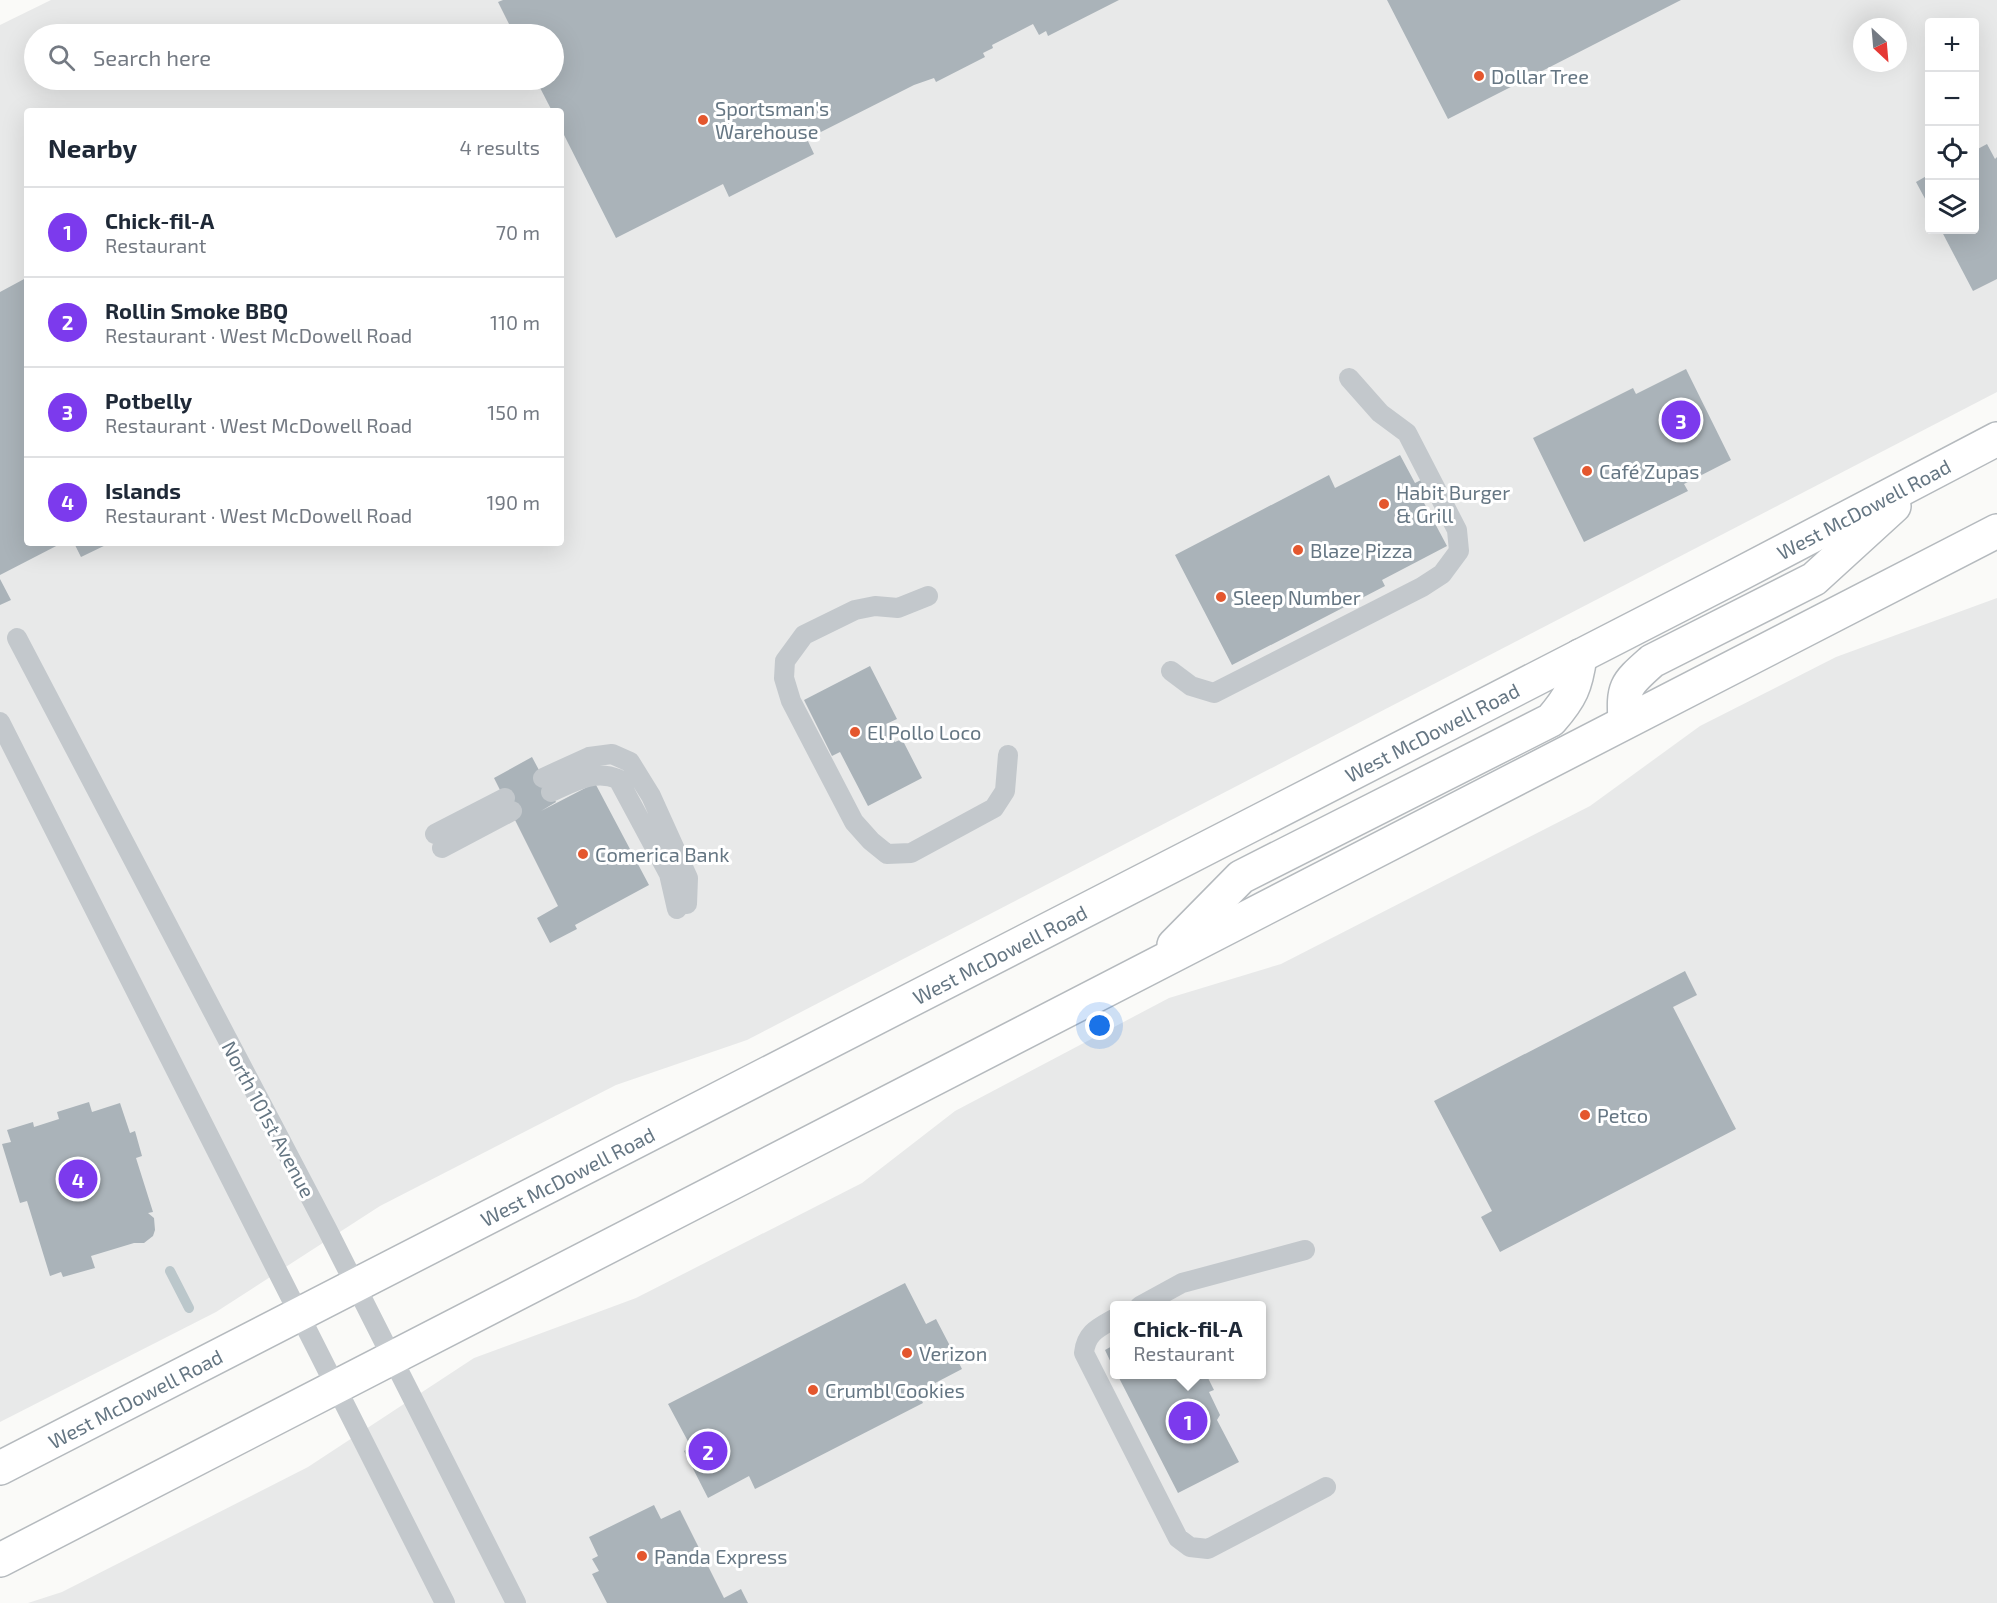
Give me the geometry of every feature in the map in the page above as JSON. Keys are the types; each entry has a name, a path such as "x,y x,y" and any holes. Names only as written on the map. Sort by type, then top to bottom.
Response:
{"main road":[{"name":"West McDowell Road","path":"0,1468 1580,656 1997,439"},
{"path":"1625,722 1623,693 1632,679 1652,661 1814,579 1930,474"},
{"path":"0,1560 1997,531"},
{"path":"1154,965 1242,877 1551,720 1565,704 1576,686 1580,656"}],"lane":[{"path":"1171,671 1191,686 1214,693 1422,587 1442,574 1459,551 1457,530 1407,433 1380,412 1349,378"},
{"path":"928,596 898,608 875,606 855,610 804,635 785,661 784,678 791,701 854,822 871,841 887,854 911,853 994,808 1005,791 1008,755"},
{"name":"North 101st Avenue","path":"17,638 392,1358 516,1603"},
{"path":"0,722 445,1603"},
{"path":"547,785 590,757 612,754 630,762 651,796 688,878 682,907"},
{"path":"439,841 508,804"},
{"path":"1148,1301 1182,1283 1305,1250"},
{"path":"1110,1321 1097,1328 1086,1339 1084,1353 1178,1538 1190,1547 1208,1549 1326,1487"}],"shaded area":[{"path":"51,0 1997,0 1997,392 747,1040 616,1085 380,1206 216,1312 0,1422 0,25"},
{"path":"1997,598 1997,1603 28,1603 62,1592 308,1467 474,1358 636,1298 862,1183 955,1111 1169,998 1281,964 1590,806 1700,726 1836,657"}],"building":[{"name":"Sportsman's Warehouse","path":"503,0 1119,0 1048,36 1046,31 1039,35 1033,24 992,45 993,48 983,53 985,57 936,82 934,78 914,85 807,139 814,154 729,197 723,184 616,238 564,135 564,108 550,108 541,90 564,90 564,24 509,24 498,2"},
{"name":"Dollar Tree","path":"1387,0 1681,0 1448,119"},
{"path":"1987,144 1995,159 1997,157 1997,279 1973,291 1943,234 1979,234 1979,148"},
{"path":"1925,177 1925,199 1916,182"},
{"path":"24,279 24,546 56,546 0,575 0,292"},
{"path":"1686,369 1731,460 1684,484 1688,491 1584,542 1533,438 1633,388 1636,394"},
{"path":"1400,455 1415,483 1421,480 1429,498 1423,501 1447,546 1382,580 1385,586 1232,665 1175,555 1329,475 1335,488"},
{"path":"76,546 104,546 81,557"},
{"path":"0,579 11,600 0,605"},
{"name":"El Pollo Loco","path":"870,666 897,719 886,724 895,742 902,739 922,778 868,806 840,752 832,756 804,700"},
{"name":"Comerica Bank","path":"532,757 556,802 541,811 595,783 649,885 575,925 577,929 550,943 537,918 558,906 494,778"},
{"name":"Petco","path":"1685,971 1697,995 1673,1007 1736,1129 1500,1252 1481,1217 1492,1211 1434,1101"},
{"path":"89,1102 92,1112 120,1103 130,1133 135,1131 142,1156 136,1158 153,1212 148,1213 154,1218 155,1230 153,1236 144,1243 134,1243 91,1256 95,1268 63,1277 61,1272 50,1276 27,1201 20,1203 2,1144 11,1142 7,1130 33,1122 34,1127 59,1119 57,1112"},
{"path":"905,1283 926,1324 936,1319 962,1369 918,1392 923,1403 755,1489 749,1476 708,1498 684,1451 691,1447 668,1404"},
{"path":"1110,1347 1110,1361 1105,1350"},
{"path":"1120,1379 1208,1379 1214,1390 1209,1392 1220,1415 1217,1420 1239,1462 1178,1493"},
{"path":"654,1505 661,1519 680,1510 724,1598 741,1589 748,1603 607,1603 592,1574 599,1571 592,1559 598,1556 589,1537"}],"waterway":[{"path":"170,1271 189,1308"}],"place":[{"name":"Dollar Tree","path":"1479,76"},
{"name":"Sportsman's Warehouse","path":"703,120"},
{"name":"Potbelly","path":"1681,420"},
{"name":"Café Zupas","path":"1587,471"},
{"name":"Habit Burger & Grill","path":"1384,504"},
{"name":"Blaze Pizza","path":"1298,550"},
{"name":"Sleep Number","path":"1221,597"},
{"name":"El Pollo Loco","path":"855,732"},
{"name":"Comerica Bank","path":"583,854"},
{"name":"Petco","path":"1585,1115"},
{"name":"Islands","path":"78,1179"},
{"name":"Verizon","path":"907,1353"},
{"name":"Crumbl Cookies","path":"813,1390"},
{"name":"Chick-fil-A","path":"1188,1421"},
{"name":"Rollin Smoke BBQ","path":"708,1451"},
{"name":"Panda Express","path":"642,1556"}]}
